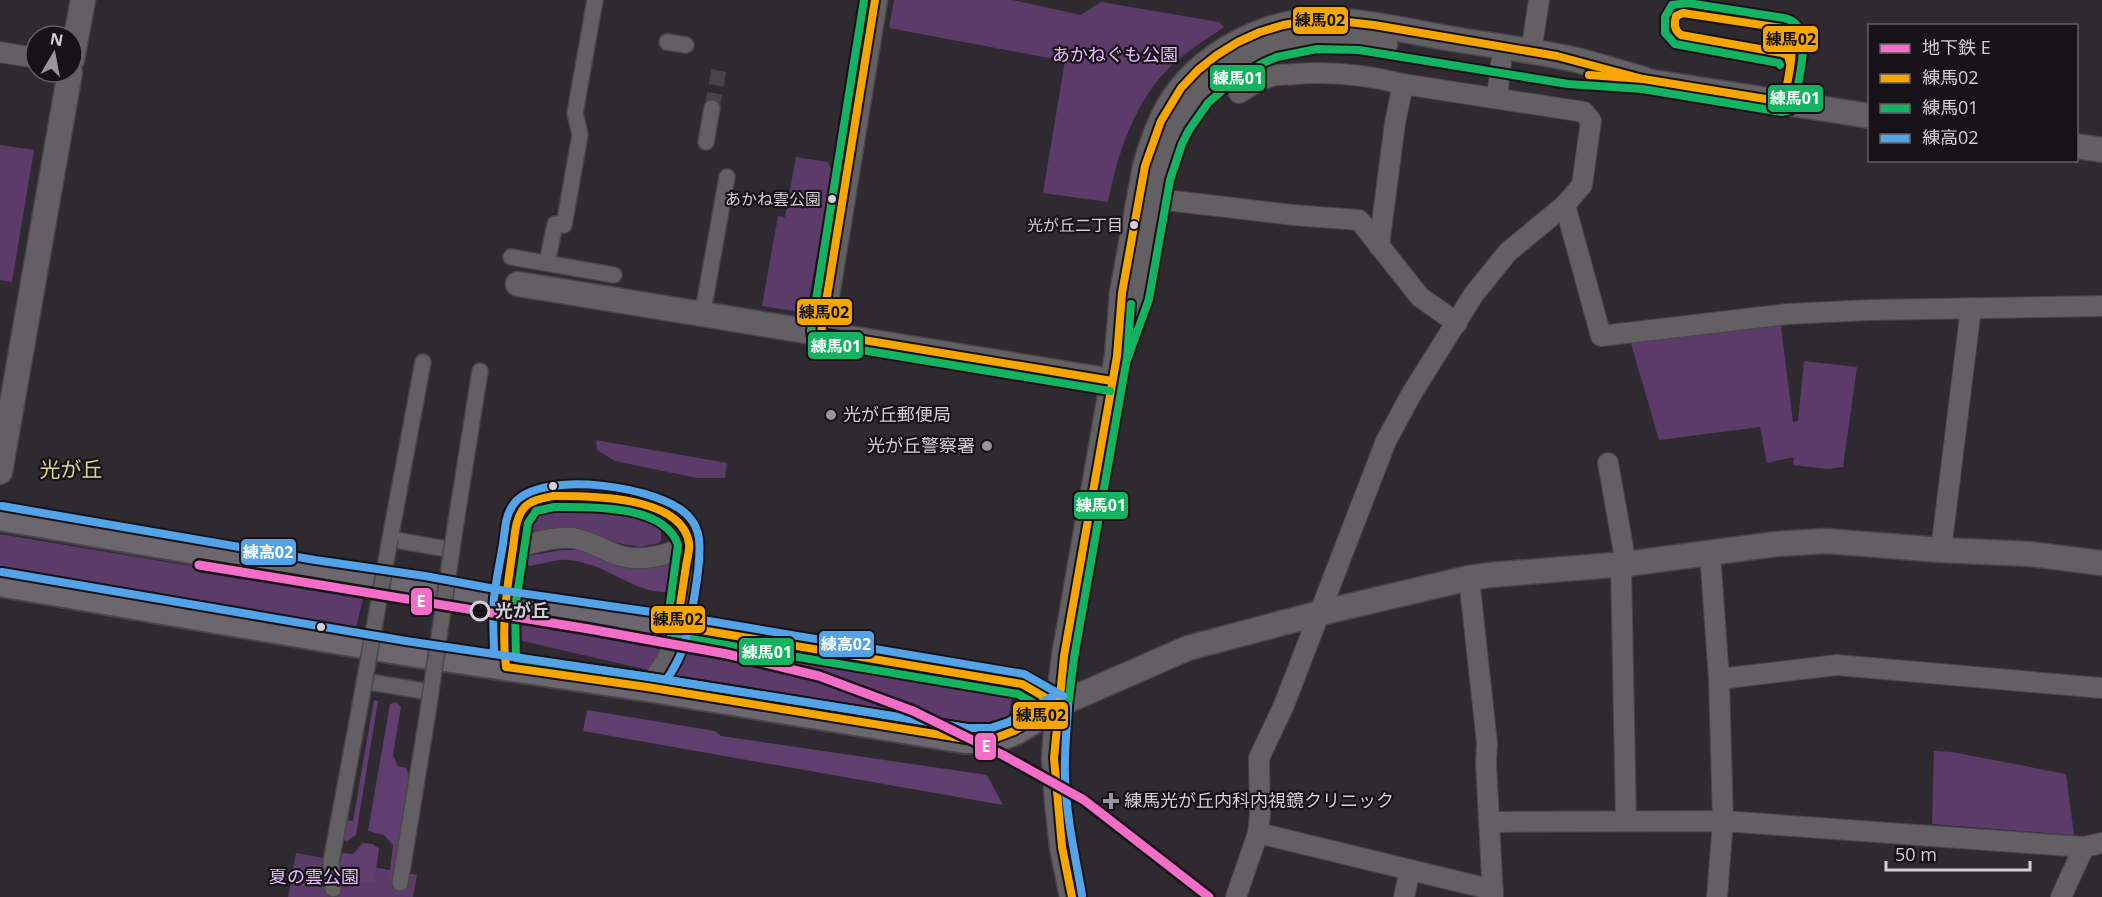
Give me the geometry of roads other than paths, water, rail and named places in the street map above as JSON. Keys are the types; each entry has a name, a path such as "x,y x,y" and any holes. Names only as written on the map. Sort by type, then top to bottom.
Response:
{"main road":[{"path":"0,516 504,601 677,626 1022,684 1058,705 1014,731 993,739 966,739 647,687 464,661 0,582"}],"street":[{"path":"79,24 83,0"},
{"path":"547,263 555,224 564,225 580,135 575,113 595,0"},
{"path":"821,333 875,0"},
{"path":"1531,52 1539,0"},
{"path":"1072,897 1062,847 1054,758 1064,656 1117,356 1122,293 1145,166 1150,146 1169,105 1200,69 1242,40 1275,27 1330,20 1571,59 1642,78 1868,116"},
{"path":"1117,356 1139,297 1164,165 1172,139 1183,119 1210,87 1244,61 1271,47 1313,39 1336,38 1570,74 1642,78"},
{"path":"667,42 686,45"},
{"path":"1271,47 1269,64 1272,76"},
{"path":"0,52 24,56"},
{"path":"1497,98 1501,63"},
{"path":"1236,897 1258,833 1259,759 1284,705 1386,441 1412,393 1474,294 1508,252 1564,205 1582,185 1591,121 1584,111 1403,84 1373,76 1346,73 1272,76 1256,82 1239,93"},
{"path":"0,472 68,84"},
{"path":"1379,246 1395,123 1403,84"},
{"path":"706,142 712,108"},
{"path":"2078,146 2102,150"},
{"path":"705,300 727,177"},
{"path":"1157,199 1293,215 1359,220 1419,297 1457,323"},
{"path":"1564,205 1601,336 1788,314 2102,306"},
{"path":"511,257 614,275"},
{"path":"519,284 1112,381"},
{"path":"1941,550 1971,308"},
{"path":"333,889 331,862 423,362"},
{"path":"400,883 480,370"},
{"path":"1608,463 1623,565 1626,821"},
{"path":"506,667 503,649 504,601 520,512 526,505 538,499 553,496 601,498 655,508 669,513 681,524 688,536 689,544 677,626 667,660 647,687"},
{"path":"513,548 547,540 571,538 592,542 622,556 644,558 667,554 689,544"},
{"path":"390,539 452,550"},
{"path":"1058,705 1188,648 1320,613 1469,578 1623,565 1776,544 1826,541 2030,554 2102,563"},
{"path":"1710,553 1719,679 1723,821 1717,897"},
{"path":"1258,833 1493,893 1487,743 1469,578"},
{"path":"1719,679 1837,665 2102,688"},
{"path":"364,681 430,692"},
{"path":"1490,822 1723,821 2093,845 2061,897"},
{"path":"1404,897 1410,870"}],"tunnel":[{"path":"712,108 720,64"}],"metro line":[{"name":"E","path":"199,565 589,629 727,654 819,676 913,711 1003,755 1084,800 1209,897"}],"place":[{"name":"あかね雲公園","path":"832,199"},
{"name":"光が丘二丁目","path":"1134,225"},
{"name":"光が丘郵便局","path":"831,415"},
{"name":"光が丘警察署","path":"987,446"},
{"name":"光が丘","path":"480,611"},
{"name":"練馬光が丘内科内視鏡クリニック","path":"1111,801"}],"district":[{"name":"光が丘","path":"71,470"}],"park label":[{"name":"あかねぐも公園","path":"1115,55"},
{"name":"夏の雲公園","path":"314,877"}]}
